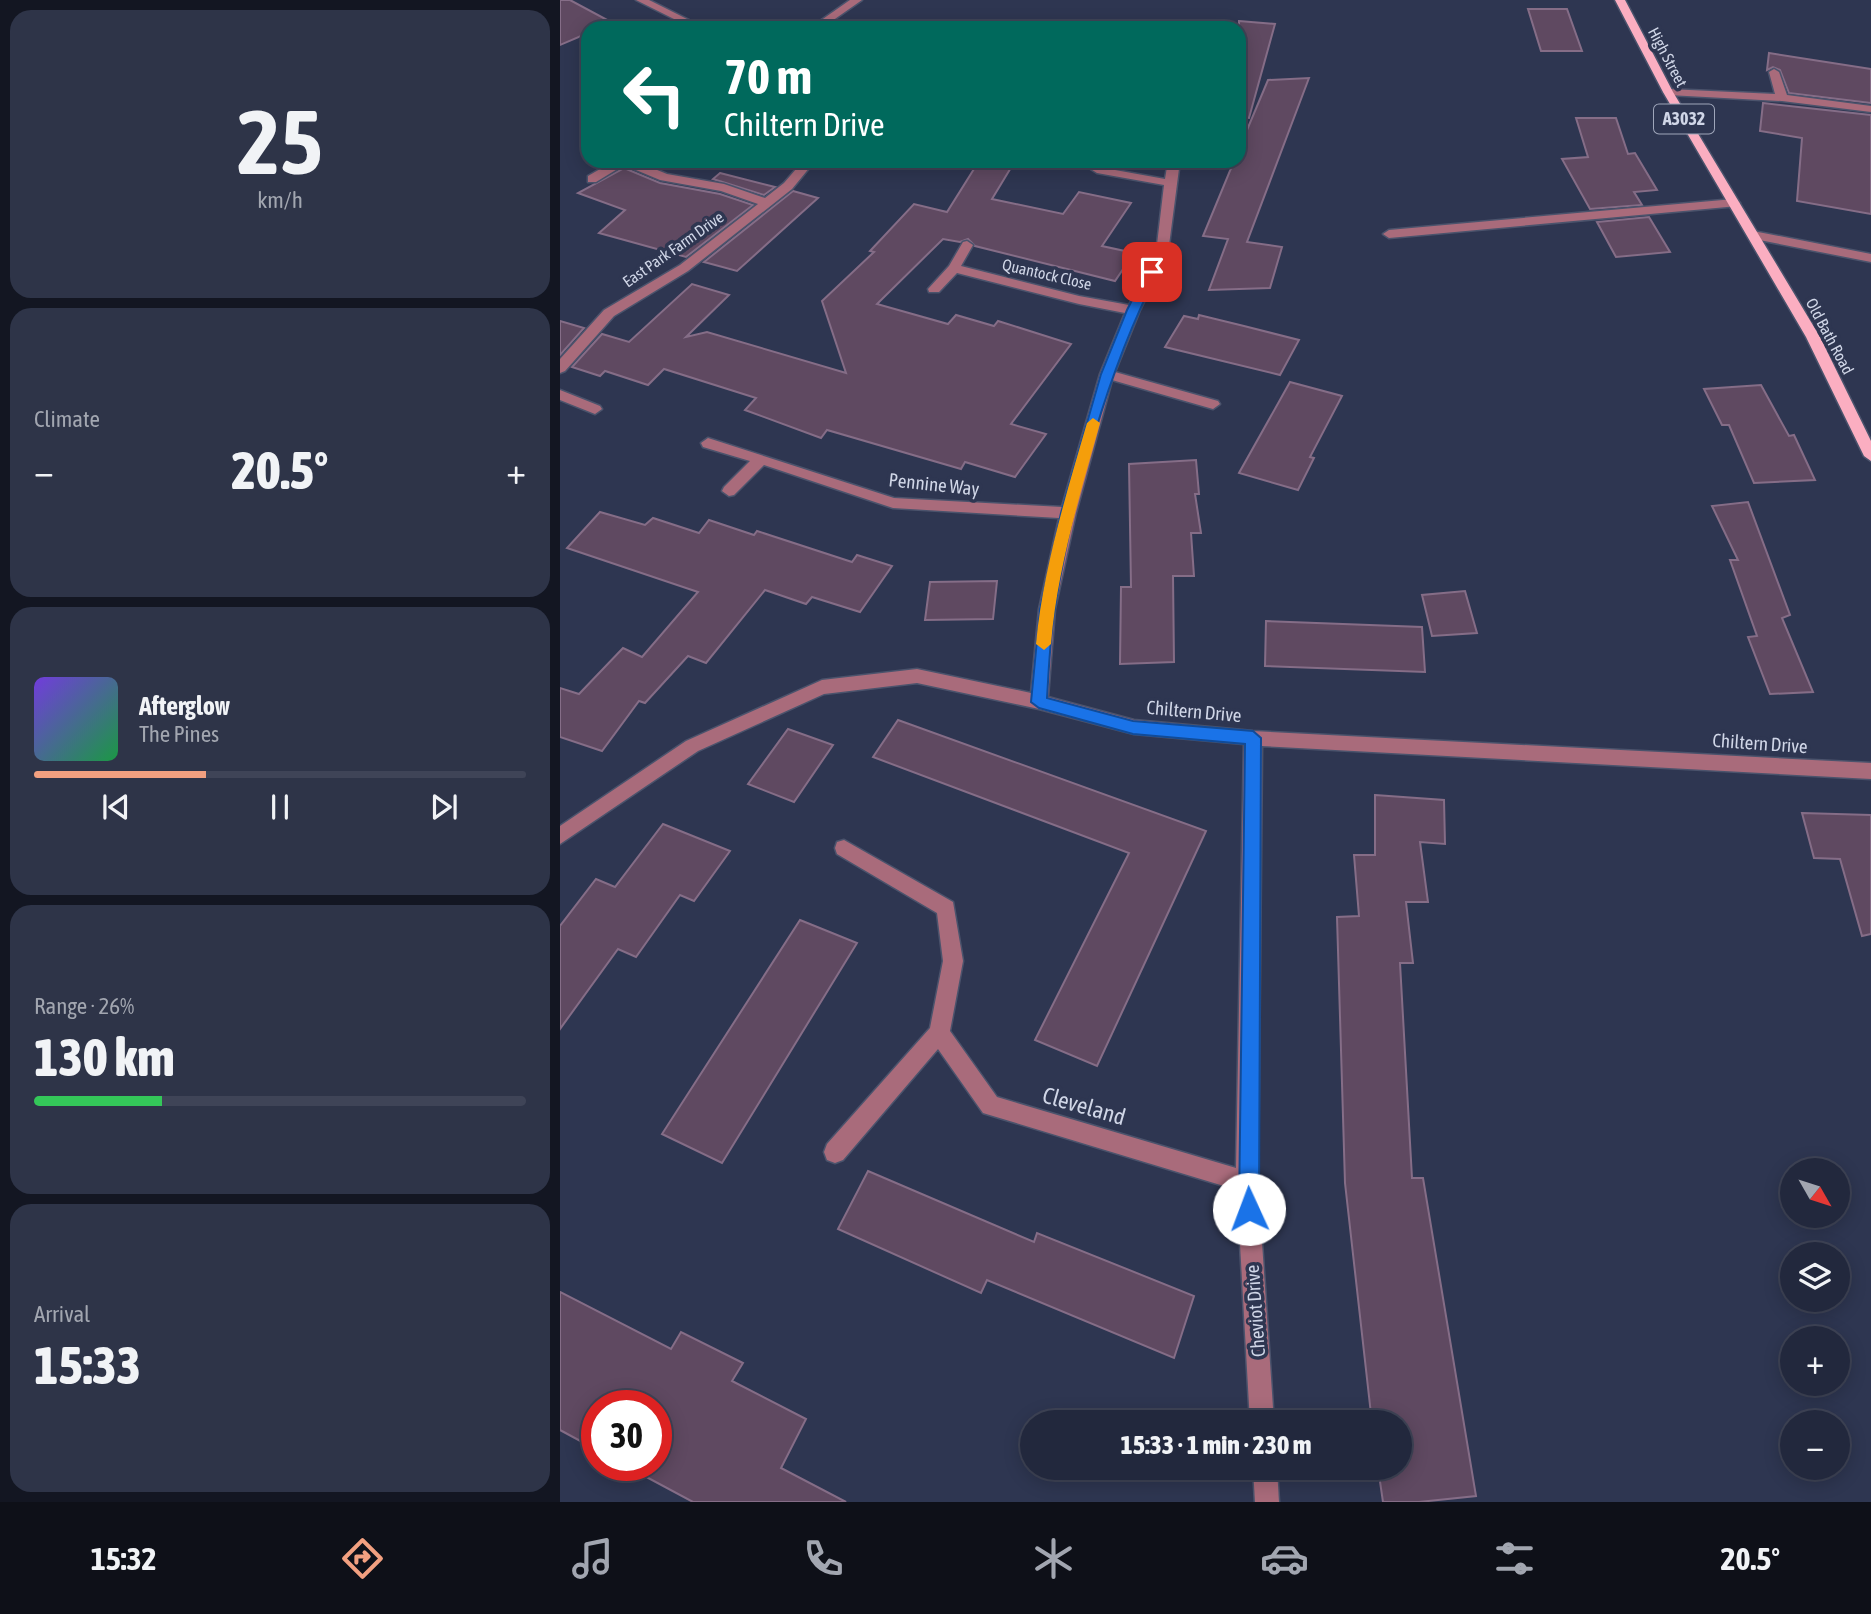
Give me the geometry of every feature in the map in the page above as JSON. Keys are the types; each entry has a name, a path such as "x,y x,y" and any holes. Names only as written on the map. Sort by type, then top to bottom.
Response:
{"main road":[{"name":"High Street","path":"1620,0 1668,92 1753,235"},
{"name":"Old Bath Road","path":"1753,235 1813,337 1871,456"}],"street":[{"path":"641,0 685,21"},
{"path":"826,21 857,0"},
{"path":"1774,72 1782,98"},
{"path":"1668,92 1782,98 1871,109"},
{"path":"592,179 612,168"},
{"path":"642,168 664,177 724,188 767,203"},
{"name":"East Park Farm Drive","path":"560,368 609,313 684,268 788,187 803,168"},
{"path":"1096,168 1170,183"},
{"path":"1039,702 1047,609 1068,513 1107,374 1133,310 1162,253 1173,168"},
{"path":"1389,233 1734,203"},
{"path":"1753,235 1871,258"},
{"path":"934,289 954,268 967,245"},
{"name":"Quantock Close","path":"954,268 1067,298 1133,310"},
{"path":"1107,374 1213,404"},
{"path":"560,395 596,410"},
{"name":"Pennine Way","path":"708,443 893,503 1068,513"},
{"path":"729,491 761,459"},
{"name":"Chiltern Drive","path":"560,836 692,746 822,687 917,676 1039,702 1133,727 1253,738 1871,771"},
{"name":"Cheviot Drive","path":"1253,738 1247,1182 1261,1410"},
{"path":"835,1152 939,1033 953,961 946,908 845,848"},
{"name":"Cleveland","path":"939,1033 990,1106 1247,1182"},
{"path":"1266,1480 1267,1502"}],"building":[{"path":"560,0 570,0 609,21 581,21 581,36 560,45"},
{"path":"1528,9 1567,9 1582,51 1541,51"},
{"path":"1246,22 1275,24 1249,118 1246,118"},
{"path":"1769,53 1871,69 1871,103 1789,93 1780,70 1773,67 1767,70"},
{"path":"1309,78 1247,242 1282,247 1270,288 1209,290 1228,239 1203,236 1231,168 1246,168 1246,132 1268,80"},
{"path":"1763,103 1871,115 1871,214 1797,201 1802,138 1760,131"},
{"path":"1576,118 1616,118 1628,154 1635,153 1657,190 1634,192 1642,205 1590,209 1562,159 1588,157"},
{"path":"624,168 660,183 720,194 753,205 686,257 599,233 625,210 578,193"},
{"path":"975,168 1011,168 992,199 1063,214 1079,192 1131,203 1102,246 1134,253 1115,281 975,246 968,239 960,242 943,239 877,304 948,324 956,315 994,326 998,321 1071,344 1011,424 1046,434 1015,477 965,462 961,469 827,430 821,438 745,410 756,398 664,369 648,385 605,371 600,376 572,367 602,334 629,342 692,284 729,295 686,337 707,332 846,373 822,301 874,252 870,251 914,204 947,212"},
{"path":"720,173 775,187 764,195 713,179"},
{"path":"793,191 818,198 737,271 704,262"},
{"path":"1649,217 1670,252 1616,257 1597,222"},
{"path":"1199,315 1299,340 1280,375 1165,347 1184,316 1198,319"},
{"path":"560,321 584,328 560,355"},
{"path":"1290,382 1342,396 1310,457 1314,458 1298,490 1239,473"},
{"path":"1761,385 1789,436 1794,435 1815,480 1754,483 1729,425 1722,425 1704,389"},
{"path":"1196,460 1199,494 1195,494 1201,533 1191,533 1194,576 1173,576 1174,662 1120,664 1121,587 1131,587 1129,464"},
{"path":"1748,502 1790,615 1782,618 1813,692 1770,694 1748,637 1757,636 1730,560 1738,560 1712,506"},
{"path":"600,512 645,525 653,518 699,533 709,520 754,535 757,531 852,562 857,555 892,566 860,612 812,597 806,604 765,590 706,663 688,656 645,703 639,701 602,751 560,737 560,688 579,694 623,648 642,657 698,592 567,548"},
{"path":"997,581 993,619 925,620 930,582"},
{"path":"1465,591 1477,633 1432,636 1422,595"},
{"path":"1266,621 1422,627 1425,672 1265,666"},
{"path":"898,720 1206,831 1097,1066 1035,1040 1129,853 873,757"},
{"path":"788,729 833,745 794,802 748,784"},
{"path":"1375,795 1444,800 1445,844 1420,842 1428,902 1406,902 1413,963 1400,963 1412,1178 1423,1178 1476,1496 1419,1502 1383,1502 1380,1480 1412,1480 1412,1410 1371,1410 1345,1183 1337,917 1359,916 1354,855 1375,855"},
{"path":"1802,813 1871,815 1871,934 1862,936 1840,859 1814,858"},
{"path":"663,824 730,851 694,901 680,895 636,957 618,949 560,1029 560,926 596,879 615,887"},
{"path":"800,920 857,943 722,1163 662,1134"},
{"path":"868,1171 1034,1242 1037,1233 1194,1296 1174,1358 987,1280 981,1293 838,1229"},
{"path":"560,1292 671,1349 681,1332 743,1363 732,1381 806,1419 781,1468 846,1502 693,1502 654,1481 672,1481 672,1390 581,1390 581,1441 560,1430"}],"slow traffic":[{"path":"1044,644 1047,609 1068,513 1093,423"}],"route":[{"path":"1152,272 1107,374 1068,513 1047,609 1039,702 1133,727 1253,738 1247,1182 1249,1209"}]}
